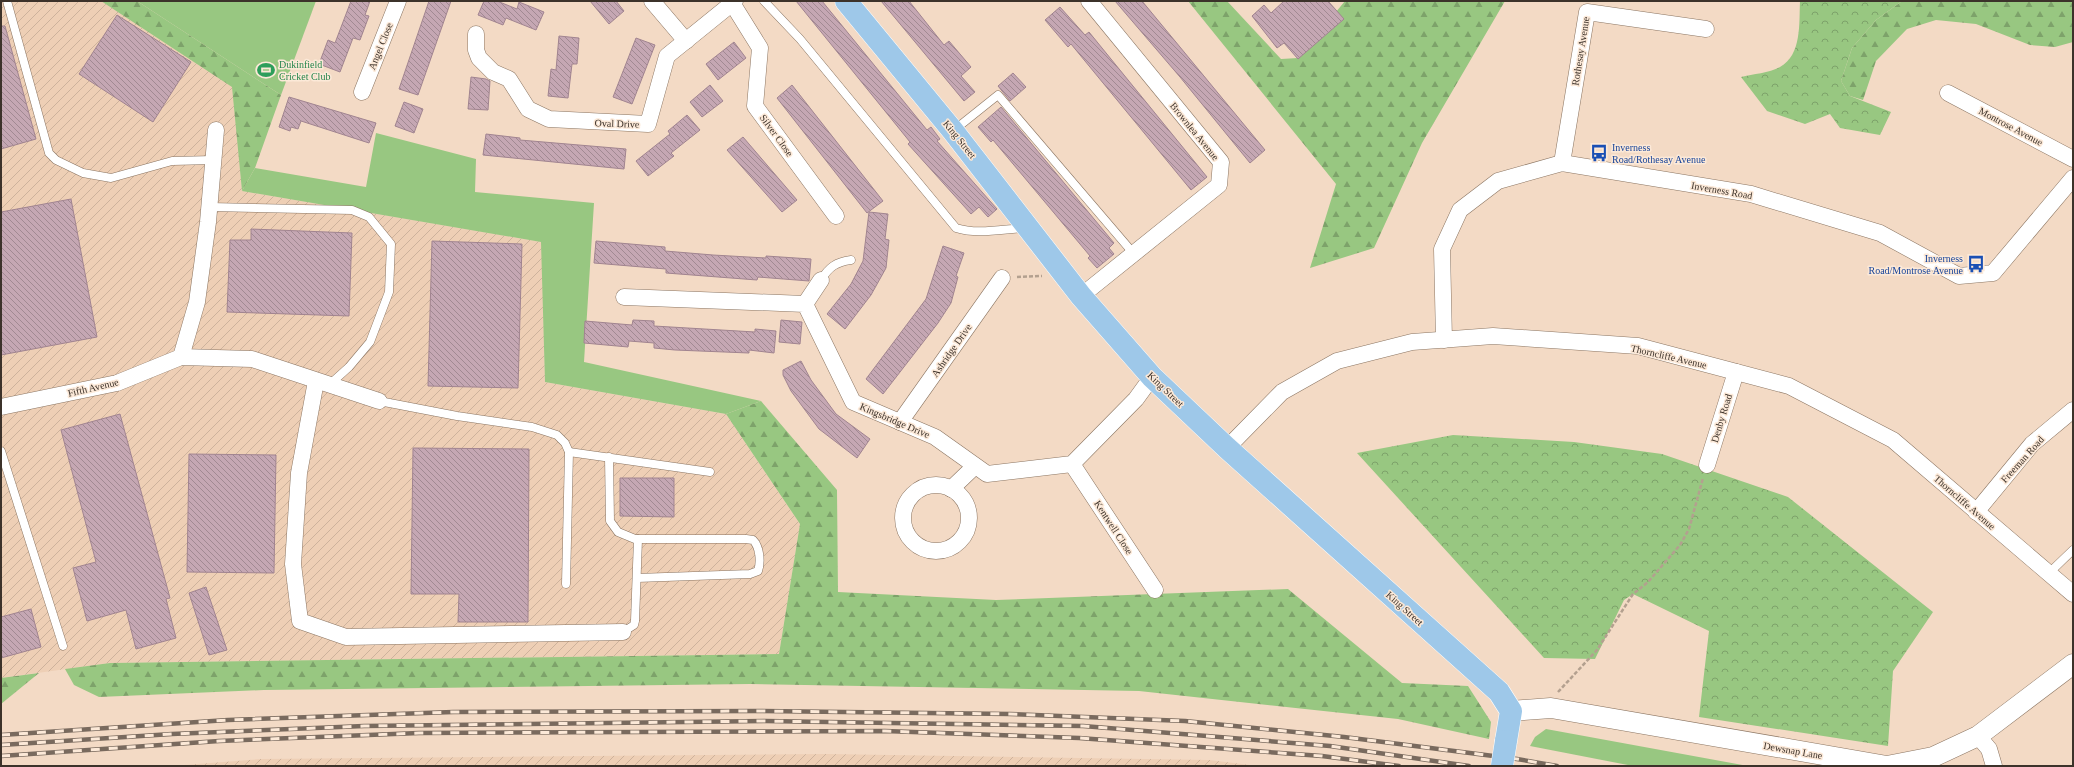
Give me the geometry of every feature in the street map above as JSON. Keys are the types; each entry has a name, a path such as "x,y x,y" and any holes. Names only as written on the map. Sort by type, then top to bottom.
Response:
{"main road":[{"name":"King Street","path":"846,1 954,131 1030,227 1081,296 1152,378 1227,448 1499,692 1511,711"},
{"path":"1502,766 1511,711"}],"street":[{"name":"Angel Close","path":"362,92 398,1"},
{"path":"652,1 686,41"},
{"name":"Brownlea Avenue","path":"1081,296 1219,185 1221,162 1090,1"},
{"name":"Oval Drive","path":"476,34 476,50 480,58 493,72 509,79 528,109 549,119 648,124 666,56 733,2"},
{"name":"Silver Close","path":"733,2 760,48 755,106 836,216"},
{"name":"Rothesay Avenue","path":"1562,163 1586,12 1706,29"},
{"name":"Montrose Avenue","path":"1948,94 2073,159"},
{"path":"216,130 210,207 197,302 181,357 252,359 379,401"},
{"name":"Inverness Road","path":"1444,340 1442,249 1460,210 1498,181 1562,163 1751,194 1880,233 1959,276 1993,273 2073,178"},
{"name":"Ashridge Drive","path":"900,422 1002,278"},
{"path":"624,297 805,304 820,280"},
{"name":"Kingsbridge Drive","path":"805,304 853,402 935,437 986,474 1072,464"},
{"name":"Thorncliffe Avenue","path":"1227,448 1282,392 1337,361 1412,342 1493,336 1638,346 1789,386 1893,440 2073,594"},
{"name":"Fifth Avenue","path":"1,407 117,383 181,357"},
{"name":"Denby Road","path":"1707,464 1736,372"},
{"path":"1072,464 1136,399 1152,378"},
{"path":"323,383 299,473 293,564 300,621 346,637 623,632"},
{"name":"Freeman Road","path":"1976,512 2032,444 2073,410"},
{"name":"Kentwell Close","path":"1072,464 1155,590"},
{"path":"951,489 975,466"},
{"path":"928,486 940,486 951,489 964,500 968,510 969,523 966,533 959,542 941,551 930,551 917,545 909,537 904,522 904,511 910,499 918,491 928,486"},
{"name":"Dewsnap Lane","path":"1511,711 1551,708 1887,766 1933,757 1978,736 2073,664"},
{"path":"1978,736 1989,749 1994,766"}],"lane":[{"path":"7,1 49,153 56,160 83,173 111,178 172,161 213,160"},
{"path":"764,1 800,38 956,228 980,231 1030,227"},
{"path":"954,131 998,94 1134,254"},
{"path":"210,207 352,210 369,217 391,244 389,292 370,342 349,367 323,383"},
{"path":"820,280 833,265 839,261 851,260"},
{"path":"379,401 457,416 532,427 557,435 565,443 569,452 566,584"},
{"path":"1,450 63,646"},
{"path":"569,452 710,472"},
{"path":"609,457 610,522 618,532 625,536 638,539 753,540 758,549 759,568 758,571 750,574 637,578"},
{"path":"623,632 634,625 635,621 638,539"},
{"path":"2049,573 2073,550"}],"path":[{"path":"1002,278 1066,274"},
{"path":"1551,708 1558,691 1596,650 1633,594 1648,582 1680,545 1689,529 1707,464"}],"shaded area":[{"path":"1,1 101,1 233,87 242,191 542,242 545,382 726,414 800,524 779,654 110,663 1,678"},
{"path":"827,754 1209,760 1258,766 172,766 261,759"}],"green space":[{"path":"101,1 137,1 281,95 255,168 242,191 232,87"},
{"name":"Dukinfield Cricket Club","path":"137,1 316,1 281,95"},
{"path":"1188,1 1227,1 1281,59 1298,58 1345,1 1505,1 1422,143 1374,248 1310,268 1336,184"},
{"path":"1800,1 1902,1 1876,20 1852,48 1841,81 1850,96 1891,112 1880,135 1840,128 1830,114 1805,124 1767,111 1741,77 1771,71 1787,62 1796,47 1798,38"},
{"path":"1902,1 2073,1 2073,42 2055,47 2030,45 1976,24 1936,20 1907,29 1876,61 1863,100 1850,96 1841,81 1852,48 1876,20"},
{"path":"376,133 476,159 475,192 594,203 584,362 761,401 726,414 545,382 541,242 242,191 255,168 366,187"},
{"path":"761,401 837,490 838,592 996,600 1288,589 1402,683 1468,686 1491,722 1489,739 1398,719 1139,691 750,684 264,690 99,697 74,685 65,669 110,663 779,654 800,524 726,414"},
{"path":"1453,435 1574,442 1662,454 1788,497 1933,612 1893,671 1888,746 1699,717 1709,631 1633,594 1624,600 1595,659 1544,658 1357,453"},
{"path":"39,673 1,704 1,678"},
{"path":"1546,729 1748,766 1633,766 1530,746 1535,737"}],"building":[{"path":"351,1 370,1 365,15 369,16 360,40 353,38 340,72 319,64 328,40 335,43"},
{"path":"429,1 451,1 418,95 399,89"},
{"path":"484,1 497,1 517,9 519,2 544,12 536,30 506,18 503,25 478,15"},
{"path":"590,1 616,1 624,11 609,24"},
{"path":"796,1 822,1 927,130 931,127 940,139 937,141 997,209 988,217 979,207 971,214 908,144 910,142"},
{"path":"881,1 909,1 944,45 949,41 971,67 961,76 975,92 964,101"},
{"path":"1115,1 1142,1 1265,150 1250,163 1180,77"},
{"path":"1284,1 1328,1 1344,19 1298,59 1284,43 1277,48 1252,16 1264,5 1271,13"},
{"path":"1060,7 1085,35 1089,32 1207,177 1191,190 1071,44 1068,47 1045,20"},
{"path":"117,15 191,62 153,122 79,74"},
{"path":"1,26 5,26 36,139 1,149"},
{"path":"559,36 579,38 577,64 572,64 568,98 548,96 551,69 556,70"},
{"path":"636,38 655,45 632,104 613,97"},
{"path":"734,42 746,58 718,80 706,64"},
{"path":"1013,73 1026,87 1010,101 998,86"},
{"path":"471,77 490,81 488,110 468,109"},
{"path":"710,85 723,101 702,117 690,102"},
{"path":"792,85 883,201 867,213 777,98"},
{"path":"289,97 376,123 369,143 301,121 298,129 291,127 290,131 279,127"},
{"path":"404,102 423,109 414,133 395,126"},
{"path":"1001,107 1114,243 1109,248 1114,254 1097,268 1088,258 1090,256 993,140 991,142 978,127"},
{"path":"687,115 700,130 671,153 674,156 648,176 636,161 670,134 668,131"},
{"path":"486,134 520,138 520,140 626,149 624,169 483,155"},
{"path":"743,137 797,200 782,212 727,150"},
{"path":"71,199 97,337 1,355 1,212"},
{"path":"869,212 888,214 885,239 889,240 886,268 871,295 845,329 827,314 851,284 863,261"},
{"path":"251,229 352,233 349,316 227,312 230,240 251,240"},
{"path":"432,241 522,244 518,388 428,386"},
{"path":"596,241 665,247 665,251 766,258 766,256 811,259 809,281 758,277 757,280 666,273 666,269 594,263"},
{"path":"943,246 964,253 956,276 958,277 951,303 938,323 883,394 866,379 926,299"},
{"path":"633,320 654,321 654,326 755,332 755,329 776,331 774,353 749,350 749,353 675,350 654,348 654,343 629,341 628,347 584,343 585,321 632,325"},
{"path":"781,320 802,322 800,344 779,342"},
{"path":"801,361 811,380 836,414 870,439 857,458 819,429 791,391 783,375 783,370"},
{"path":"120,414 170,598 166,599 176,638 136,649 126,610 87,621 73,568 96,562 61,430"},
{"path":"413,448 529,449 528,622 458,622 459,594 411,594"},
{"path":"189,454 276,455 274,573 187,572"},
{"path":"620,478 674,478 674,517 620,516"},
{"path":"206,587 227,650 209,655 189,593"},
{"path":"31,609 41,647 1,658 1,617"}],"railway":[{"path":"1,735 228,720 453,712 762,711 1010,714 1185,721 1344,737 1517,759 1557,766"},
{"path":"1,745 172,734 364,726 765,721 1083,726 1330,746 1469,766"},
{"path":"1,756 219,741 419,733 885,731 1079,738 1322,756 1399,766"}],"place":[{"name":"Dukinfield Cricket Club","path":"266,70"},
{"name":"Inverness Road/Rothesay Avenue","path":"1599,153"},
{"name":"Inverness Road/Montrose Avenue","path":"1976,264"}]}
